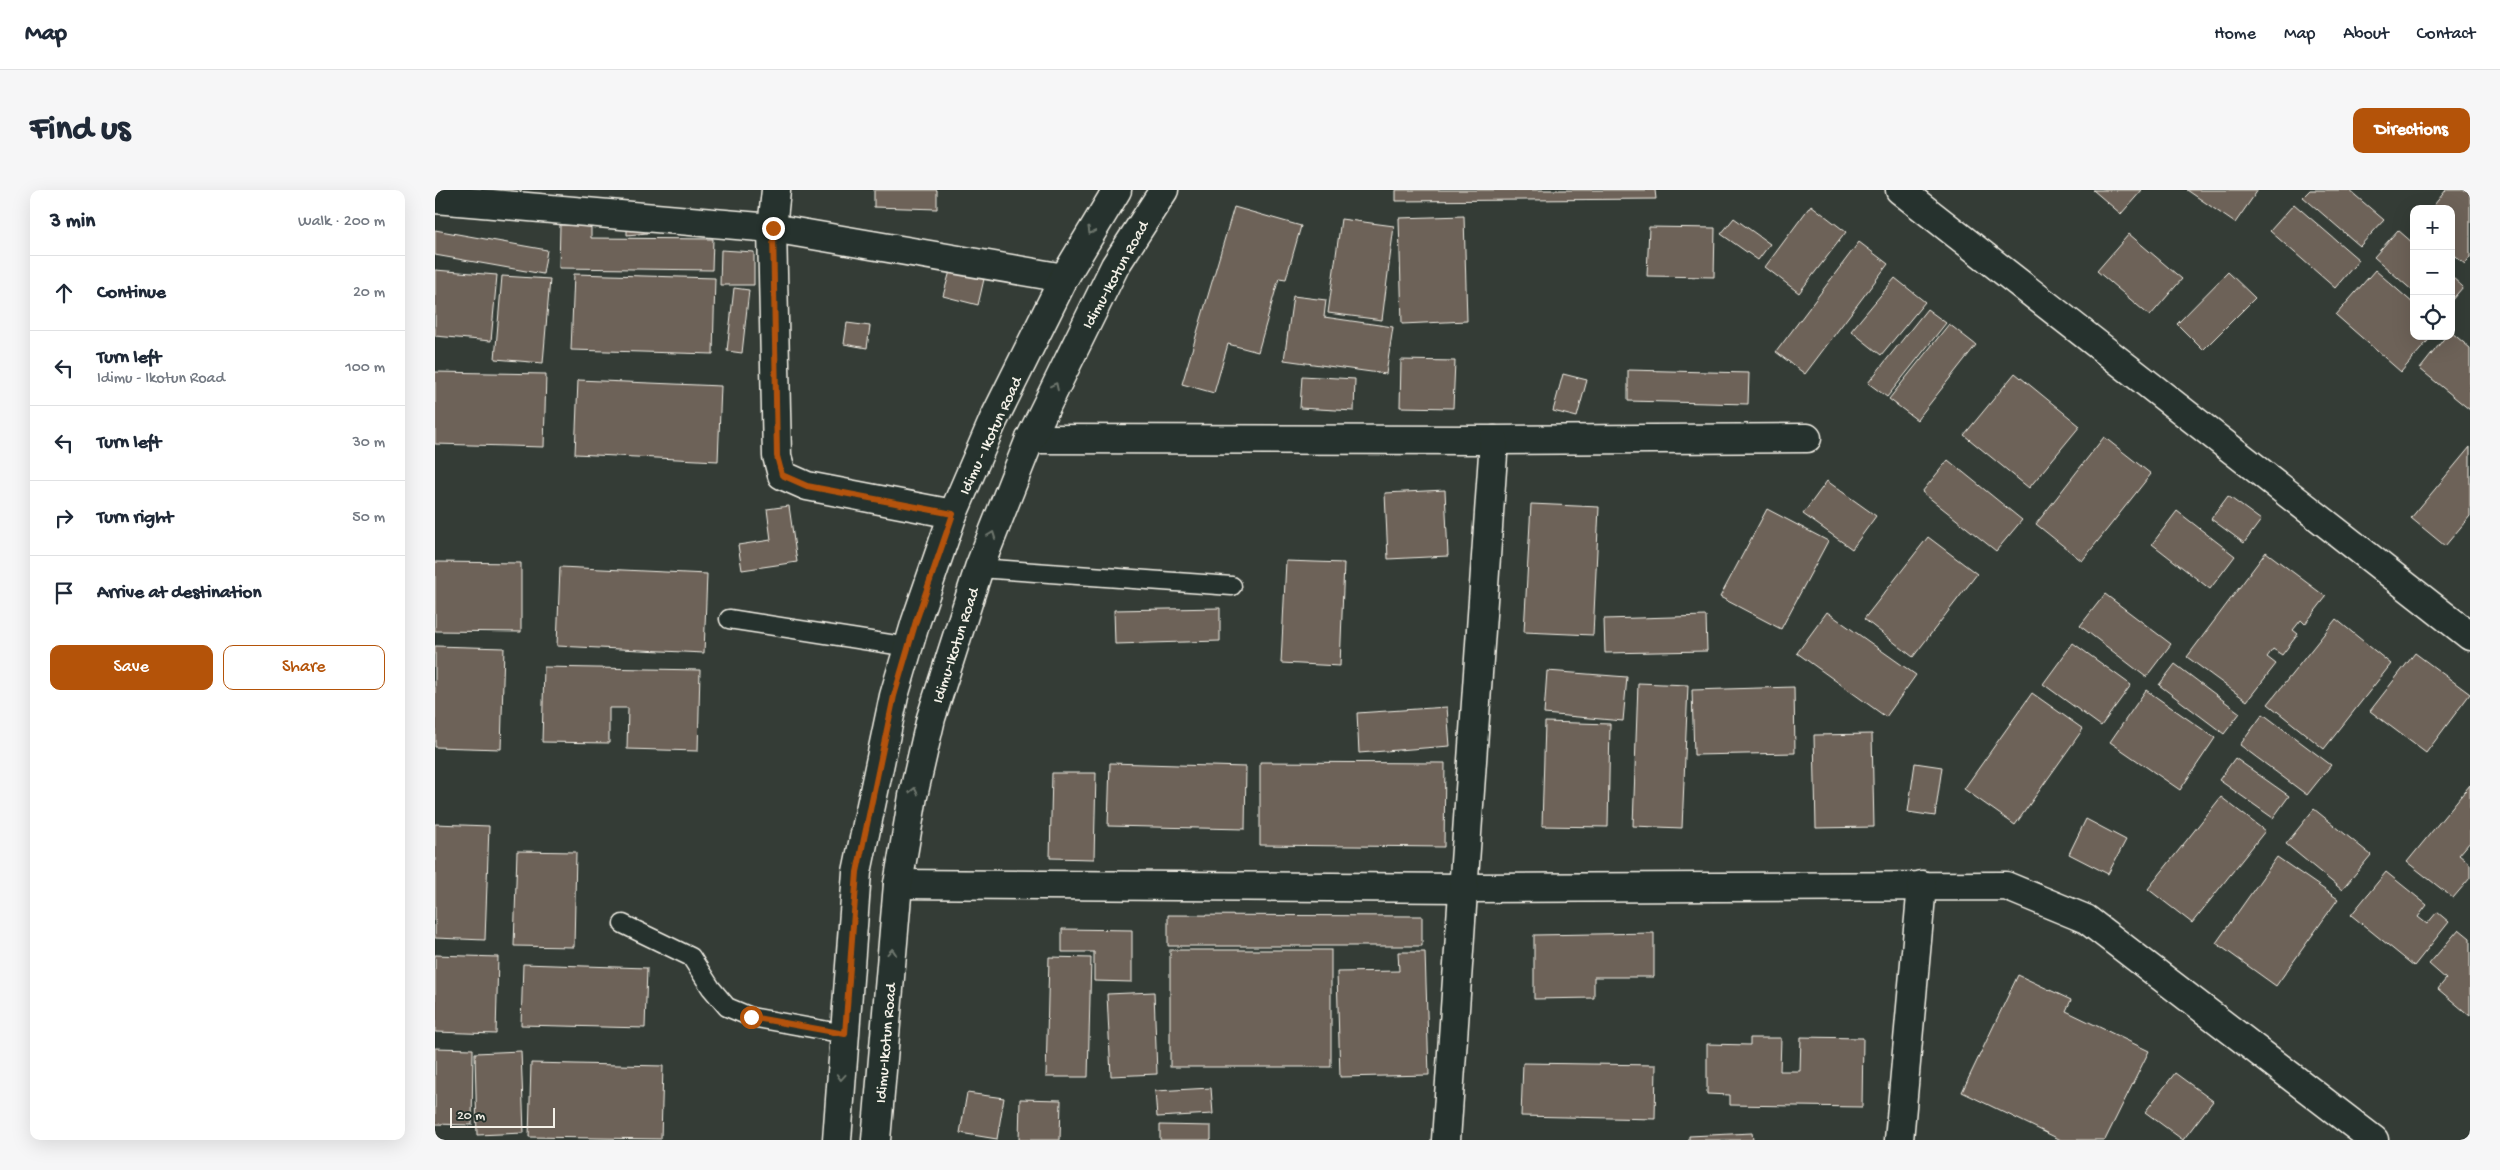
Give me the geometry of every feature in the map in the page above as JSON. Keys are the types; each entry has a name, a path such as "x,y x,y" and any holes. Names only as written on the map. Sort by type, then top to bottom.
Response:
{"street":[{"path":"776,190 773,228 777,456 782,475 807,486 953,514"},
{"name":"Idimu - Ikotun Road","path":"837,1140 857,872 894,696 953,514 993,421 1064,278 1117,190"},
{"name":"Idimu-Ikotun Road","path":"876,1140 898,884 913,796 931,718 979,568 1029,439 1115,266 1164,190"},
{"path":"1899,190 2470,636"},
{"path":"435,199 773,228 1064,278"},
{"path":"1029,439 1494,440 1807,438"},
{"path":"1446,1140 1494,440"},
{"path":"898,884 1464,888 2006,886 2086,919 2374,1140"},
{"path":"1899,1140 1923,885"}],"lane":[{"path":"979,568 1232,586"},
{"path":"729,619 909,647"},
{"path":"623,924 691,957 711,988 727,1008 751,1017 845,1034"}],"building":[{"path":"874,190 937,190 937,209 874,207"},
{"path":"1396,190 1655,190 1656,199 1396,201"},
{"path":"2093,190 2142,190 2121,214"},
{"path":"2187,190 2258,190 2235,223"},
{"path":"2310,190 2349,190 2384,220 2360,246 2303,197"},
{"path":"2446,190 2470,190 2470,257 2465,264 2455,256 2455,205 2434,205"},
{"path":"2294,204 2359,260 2335,288 2270,231"},
{"path":"1811,205 1846,232 1799,293 1765,267"},
{"path":"1234,207 1301,226 1286,279 1279,278 1258,352 1228,344 1214,393 1182,384"},
{"path":"1464,216 1467,321 1402,324 1399,218"},
{"path":"1734,218 1770,244 1758,260 1721,234"},
{"path":"647,219 647,233 627,235 627,220"},
{"path":"1341,219 1394,226 1382,320 1328,313"},
{"path":"560,225 591,226 591,238 713,239 712,270 559,268"},
{"path":"1649,227 1715,228 1714,277 1647,276"},
{"path":"435,230 547,250 543,274 435,255"},
{"path":"2398,230 2410,240 2410,288 2374,257"},
{"path":"2129,234 2182,279 2150,316 2097,271"},
{"path":"1859,242 1888,264 1805,374 1776,352"},
{"path":"721,250 754,252 754,285 720,285"},
{"path":"435,270 497,275 491,341 435,336"},
{"path":"2375,270 2410,301 2410,340 2429,340 2401,372 2336,315"},
{"path":"950,271 984,279 978,305 943,296"},
{"path":"2228,272 2255,298 2203,350 2177,324"},
{"path":"574,274 715,278 713,354 571,350"},
{"path":"502,276 550,279 543,363 495,359"},
{"path":"1895,278 1925,302 1881,355 1851,331"},
{"path":"2455,280 2463,287 2455,296"},
{"path":"734,288 749,290 742,353 727,351"},
{"path":"1293,296 1326,300 1324,317 1393,327 1386,374 1284,360"},
{"path":"1927,309 1946,323 1887,397 1868,383"},
{"path":"847,323 870,326 867,348 844,344"},
{"path":"1949,324 1976,345 1917,420 1889,399"},
{"path":"2455,335 2470,348 2470,410 2420,369 2443,340 2455,340"},
{"path":"1401,360 1455,361 1453,408 1400,407"},
{"path":"1628,370 1749,373 1748,404 1628,401"},
{"path":"435,372 546,374 544,447 435,444"},
{"path":"2015,373 2080,426 2029,488 1964,435"},
{"path":"1563,374 1587,380 1577,417 1553,411"},
{"path":"1302,376 1355,379 1354,411 1300,408"},
{"path":"578,380 721,386 718,461 575,454"},
{"path":"2104,437 2151,474 2082,561 2036,524"},
{"path":"2470,447 2470,516 2445,546 2411,518"},
{"path":"1948,460 2022,520 1996,551 1922,492"},
{"path":"1827,481 1876,516 1852,549 1803,514"},
{"path":"1445,490 1448,556 1388,559 1385,493"},
{"path":"2228,496 2261,520 2244,543 2211,519"},
{"path":"1531,504 1599,507 1593,635 1524,632"},
{"path":"789,506 797,562 742,570 738,545 771,540 767,509"},
{"path":"1767,509 1828,541 1781,629 1720,597"},
{"path":"2177,511 2235,556 2210,589 2152,544"},
{"path":"1928,537 1977,574 1913,657 1864,619"},
{"path":"2266,552 2326,597 2305,624 2301,620 2293,630 2298,634 2282,655 2273,649 2267,657 2276,664 2247,701 2187,657"},
{"path":"1286,561 1344,563 1340,666 1281,663"},
{"path":"435,562 521,563 521,632 435,631"},
{"path":"560,567 707,574 704,653 557,646"},
{"path":"2105,594 2171,644 2146,677 2080,626"},
{"path":"1220,608 1220,641 1115,644 1114,610"},
{"path":"1827,612 1916,675 1886,717 1797,653"},
{"path":"1706,616 1707,651 1605,653 1604,619"},
{"path":"2336,619 2391,664 2324,749 2268,704"},
{"path":"2073,643 2131,685 2101,726 2043,684"},
{"path":"435,646 504,648 501,749 435,747"},
{"path":"2415,653 2470,694 2426,753 2370,711"},
{"path":"2175,664 2240,713 2224,734 2159,685"},
{"path":"544,667 700,670 698,751 627,749 628,708 609,708 609,743 542,742"},
{"path":"1547,671 1627,677 1623,721 1544,714"},
{"path":"1638,683 1688,685 1682,828 1633,826"},
{"path":"1794,687 1795,753 1694,755 1692,690"},
{"path":"2146,690 2215,738 2180,790 2110,742"},
{"path":"2032,693 2083,729 2015,825 1964,789"},
{"path":"1447,707 1450,746 1359,753 1357,713"},
{"path":"2263,714 2331,765 2307,795 2240,745"},
{"path":"1545,722 1610,724 1608,827 1542,826"},
{"path":"1872,734 1874,827 1816,828 1814,735"},
{"path":"2235,758 2289,796 2273,818 2219,780"},
{"path":"1260,762 1445,763 1444,847 1260,845"},
{"path":"1110,763 1246,767 1245,829 1108,826"},
{"path":"1915,763 1942,767 1935,816 1908,812"},
{"path":"1052,773 1096,773 1094,859 1050,858"},
{"path":"2470,785 2470,842 2459,855 2470,864 2470,878 2453,898 2407,862"},
{"path":"2221,797 2265,831 2192,923 2148,889"},
{"path":"2314,809 2371,855 2342,890 2286,844"},
{"path":"2086,819 2126,840 2108,874 2069,854"},
{"path":"435,824 489,826 485,940 435,938"},
{"path":"517,851 576,852 574,947 514,946"},
{"path":"2277,857 2338,899 2276,986 2216,943"},
{"path":"2386,872 2427,905 2418,917 2427,924 2437,912 2449,922 2414,966 2351,915"},
{"path":"1168,915 1422,916 1422,946 1168,946"},
{"path":"1062,929 1132,930 1132,982 1094,981 1094,952 1062,952"},
{"path":"2459,929 2470,938 2470,1016 2438,989 2446,979 2429,964"},
{"path":"1654,933 1654,977 1594,977 1594,998 1534,999 1534,935"},
{"path":"1170,950 1331,950 1331,1067 1170,1067"},
{"path":"1398,952 1425,952 1429,1075 1340,1077 1337,972 1399,971"},
{"path":"435,955 498,957 496,1034 435,1032"},
{"path":"1049,957 1091,958 1088,1077 1046,1077"},
{"path":"523,964 647,968 645,1028 521,1025"},
{"path":"2018,975 2071,1000 2066,1011 2149,1051 2105,1140 2061,1140 1962,1092"},
{"path":"1154,992 1157,1074 1111,1076 1107,994"},
{"path":"1801,1037 1863,1038 1862,1107 1730,1105 1730,1095 1707,1094 1707,1044 1750,1045 1750,1038 1781,1038 1780,1071 1800,1071"},
{"path":"435,1048 473,1049 472,1125 435,1124"},
{"path":"521,1051 524,1133 477,1135 475,1053"},
{"path":"531,1063 663,1066 661,1139 529,1137"},
{"path":"1523,1063 1656,1065 1655,1119 1521,1116"},
{"path":"2175,1073 2213,1101 2183,1140 2145,1112"},
{"path":"1211,1088 1213,1114 1157,1117 1155,1091"},
{"path":"967,1093 1004,1098 997,1139 960,1133"},
{"path":"1020,1099 1061,1100 1060,1140 1019,1140"},
{"path":"1160,1125 1211,1126 1211,1140 1160,1140"},
{"path":"1752,1133 1753,1140 1689,1140 1689,1136"}],"route":[{"path":"751,1017 845,1034 857,872 894,696 916,621 953,514 807,486 782,475 777,456 773,228"}]}
